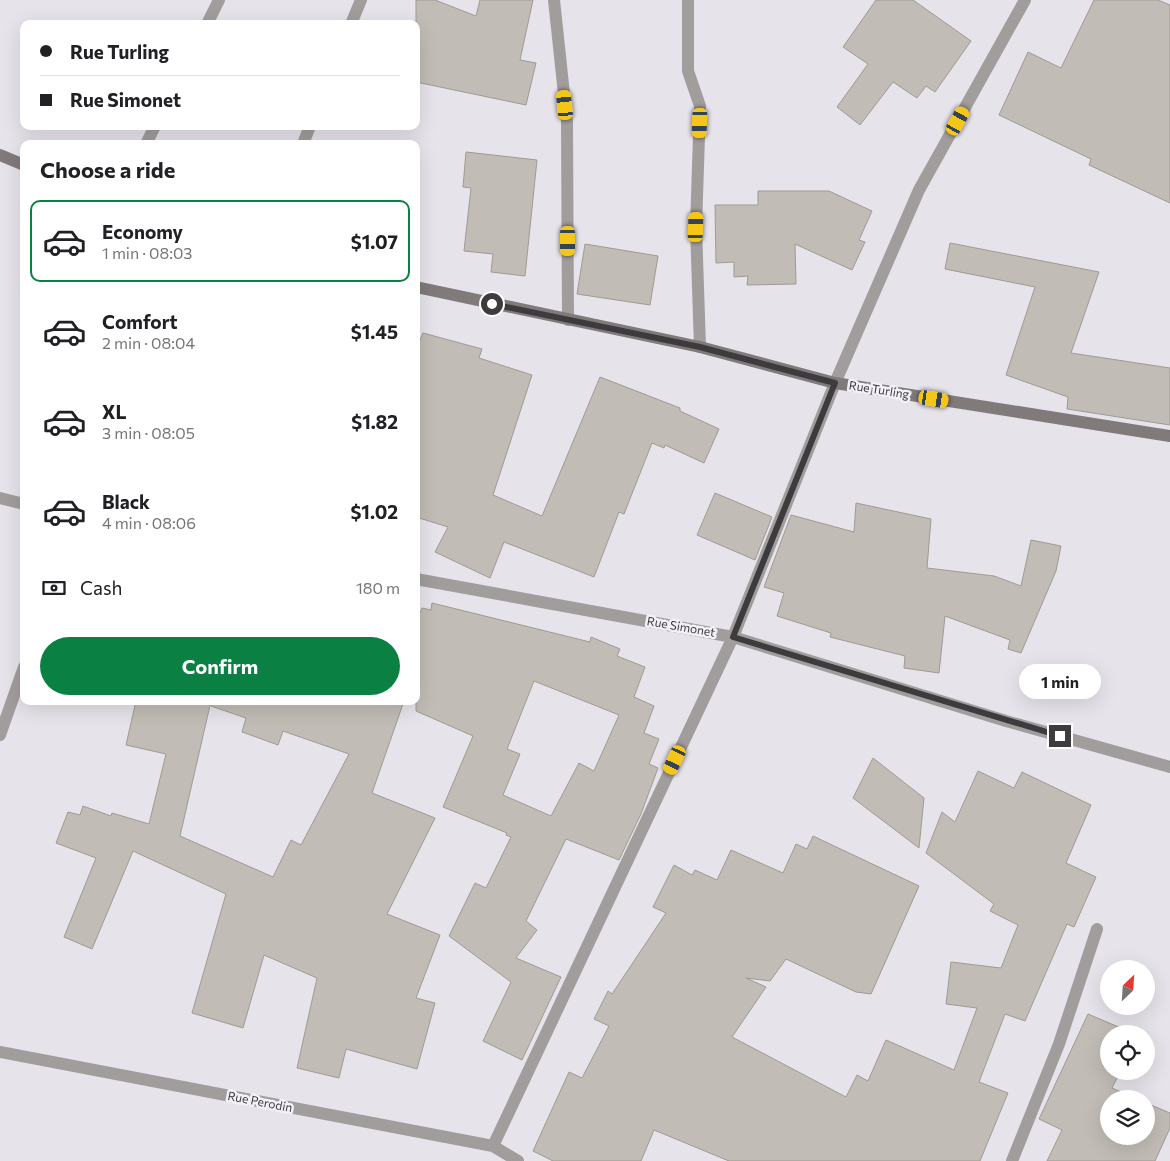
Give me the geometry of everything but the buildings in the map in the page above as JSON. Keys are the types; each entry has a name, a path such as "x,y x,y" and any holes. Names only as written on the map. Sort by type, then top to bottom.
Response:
{"main road":[{"path":"0,155 20,162"},
{"name":"Rue Turling","path":"420,288 700,347 835,383 1170,436"}],"street":[{"path":"209,20 219,0"},
{"path":"354,20 361,0"},
{"path":"554,0 567,122 568,320"},
{"path":"688,0 688,71 700,106 696,227 700,347"},
{"path":"493,1146 733,637 835,383 919,190 1025,0"},
{"path":"0,498 20,503"},
{"name":"Rue Simonet","path":"420,580 733,637 1006,721 1170,767"},
{"path":"0,735 20,678"},
{"path":"1012,1161 1059,1044 1097,929"},
{"name":"Rue Perodin","path":"0,1052 493,1146 518,1161"}],"route":[{"path":"492,304 700,347 835,383 733,637 1060,736"}]}
